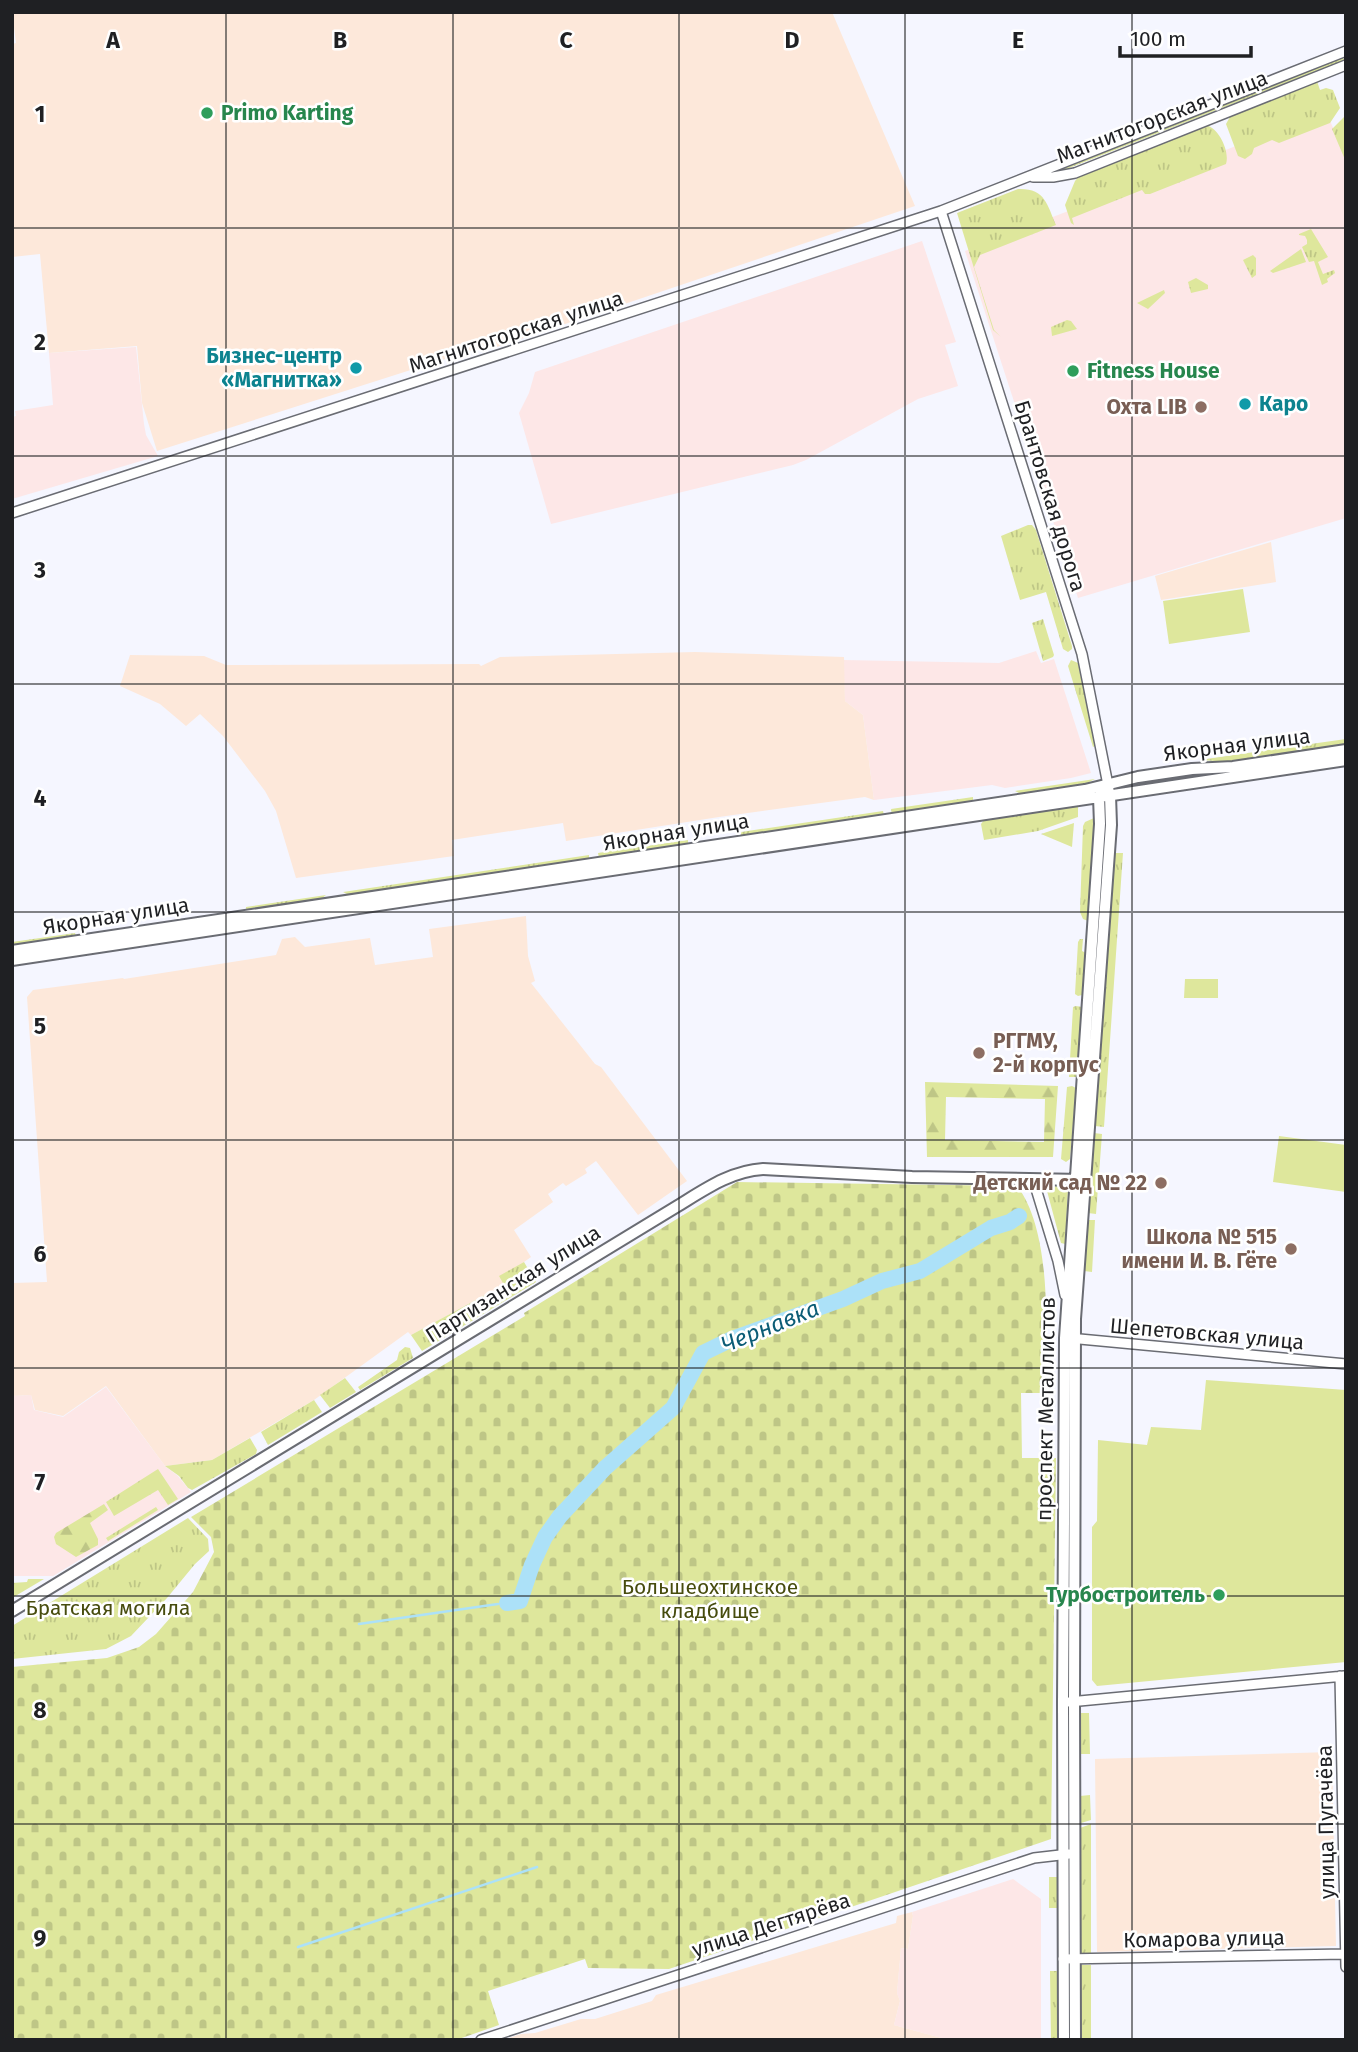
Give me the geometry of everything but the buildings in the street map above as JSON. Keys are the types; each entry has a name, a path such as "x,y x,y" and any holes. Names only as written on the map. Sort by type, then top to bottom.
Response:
{"street":[{"name":"Магнитогорская улица","path":"12,513 942,211 1346,51"},
{"name":"Магнитогорская улица","path":"1028,177 1054,177 1075,173 1346,65"},
{"name":"Брантовская дорога","path":"942,211 1082,654 1105,792"},
{"name":"Якорная улица","path":"12,951 1085,790 1105,792 1192,769 1233,767 1346,750"},
{"name":"Якорная улица","path":"12,960 1105,792 1346,760"},
{"name":"проспект Металлистов","path":"1075,2040 1075,1959 1069,1854 1070,1338 1080,1180 1111,825 1105,792"},
{"name":"Партизанская улица","path":"12,1611 676,1206 732,1175 764,1170 912,1177 1080,1180"},
{"path":"1033,1179 1058,1261 1066,1300"},
{"name":"проспект Металлистов","path":"1070,1338 1066,1300 1080,1180"},
{"name":"Шепетовская улица","path":"1070,1338 1346,1364"},
{"path":"1068,1702 1343,1676"},
{"name":"улица Пугачёва","path":"1343,1676 1346,1967"},
{"name":"проспект Металлистов","path":"1063,2040 1063,1959 1069,1854"},
{"name":"улица Дегтярёва","path":"481,2040 1020,1862 1069,1854"},
{"name":"Комарова улица","path":"1063,1959 1346,1954"}],"shaded area":[{"path":"12,12 832,12 915,206 491,349 489,345 157,451 142,403 137,346 49,353 40,254 12,257 12,44 16,43"},
{"path":"1326,111 1346,159 1346,518 1078,598 965,251"},
{"path":"922,241 956,342 945,345 958,386 918,399 793,465 551,524 519,413 535,372"},
{"path":"136,347 146,435 158,456 12,499 12,417 16,416 15,411 53,405 49,353"},
{"path":"1271,542 1276,582 1161,600 1155,576"},
{"path":"1036,651 1041,663 1054,659 1091,773 1005,788 992,785 874,800 863,715 845,701 843,660 999,663"},
{"path":"695,652 844,657 845,701 863,715 874,800 865,797 566,841 563,823 452,840 454,856 296,878 276,811 265,791 223,736 200,714 186,726 160,704 120,686 130,655 204,656 226,665 481,666 500,657"},
{"path":"526,916 528,956 535,981 531,983 595,1064 601,1067 687,1181 638,1215 596,1161 585,1169 587,1173 566,1186 563,1183 548,1194 553,1202 514,1230 531,1257 524,1262 508,1289 489,1301 485,1295 411,1335 408,1332 314,1400 212,1460 165,1466 106,1386 63,1416 35,1410 31,1395 12,1396 12,1283 47,1282 27,997 33,990 276,955 282,939 295,937 305,947 370,938 375,965 433,957 429,929"},
{"path":"106,1387 165,1466 178,1476 191,1492 53,1576 12,1576 12,1396 31,1395 34,1410 63,1417"},
{"path":"1332,1752 1336,1946 1097,1952 1095,1759"},
{"path":"1013,1879 1041,1899 1041,2040 949,2040 894,2025 900,2001 897,1993 901,1948 908,1949 912,1912"},
{"path":"912,1912 908,1949 901,1948 897,1993 900,2001 894,2025 949,2040 503,2040 581,2019 595,2019 652,2001 656,1995 896,1923 897,1916"}],"green space":[{"path":"1343,57 1344,60 1064,170 1065,168"},
{"path":"1317,81 1320,90 1333,90 1340,108 1330,123 1279,143 1272,140 1254,148 1252,154 1245,159 1238,156 1226,124 1231,115"},
{"path":"1344,117 1346,121 1346,162 1332,129"},
{"path":"1206,125 1215,131 1222,141 1226,164 1150,194 1145,194 1142,190 1072,218 1074,225 1071,223 1065,205 1080,175"},
{"path":"1018,189 1040,194 1056,225 980,255 974,267 994,330 1001,337 993,330 957,213"},
{"path":"1311,229 1328,257 1318,262 1323,274 1334,270 1335,273 1322,285 1314,261 1309,262 1302,247 1307,244 1307,240 1305,236 1299,235"},
{"path":"1301,249 1306,262 1273,273 1270,271"},
{"path":"1253,255 1256,258 1256,275 1252,278 1243,260"},
{"path":"1196,278 1208,285 1208,289 1191,293 1188,282"},
{"path":"1164,290 1165,293 1148,309 1137,303"},
{"path":"1067,320 1077,329 1052,336 1051,327"},
{"path":"1032,525 1036,530 1072,646 1068,652 1063,649 1046,592 1020,600 1001,536"},
{"path":"1243,589 1250,632 1169,644 1163,601"},
{"path":"1043,619 1054,655 1043,661 1032,623"},
{"path":"1071,660 1078,663 1095,746 1093,747 1068,666"},
{"path":"1346,739 1346,745 1232,762 1199,760"},
{"path":"1095,779 1085,784 1021,794 1015,791"},
{"path":"973,797 973,801 892,814 891,809"},
{"path":"1078,805 1078,817 1038,831 984,840 981,824 984,820"},
{"path":"883,811 884,815 741,836 741,832"},
{"path":"1094,818 1088,921 1083,919 1080,912 1083,826"},
{"path":"1074,823 1072,847 1041,834"},
{"path":"688,840 688,844 599,858 598,853"},
{"path":"1115,853 1123,853 1104,1127 1095,1126"},
{"path":"589,855 589,859 349,895 343,892"},
{"path":"326,895 320,900 246,911 246,907"},
{"path":"75,933 76,936 12,946 12,942"},
{"path":"1080,939 1083,939 1082,951 1086,953 1082,995 1078,996 1075,994"},
{"path":"1185,979 1218,979 1218,998 1184,998"},
{"path":"1073,1007 1082,1007 1076,1077 1069,1077"},
{"path":"925,1082 1058,1086 1053,1157 927,1157","holes":["946,1097 1045,1099 1044,1142 945,1140"]},
{"path":"1067,1087 1076,1088 1070,1159 1066,1162 1061,1159"},
{"path":"1094,1133 1102,1134 1096,1214 1088,1213"},
{"path":"1279,1136 1346,1145 1346,1192 1273,1182"},
{"name":"Большеохтинское кладбище","path":"737,1182 1017,1186 1026,1201 1034,1219 1043,1261 1046,1324 1045,1342 1041,1342 1042,1393 1021,1393 1022,1458 1056,1458 1051,1839 669,1969 588,1968 585,1959 488,1991 499,2025 456,2040 12,2040 12,1667 107,1658 139,1647 156,1634 193,1592 214,1552 211,1537 191,1517 525,1316 524,1313"},
{"path":"1051,1186 1068,1190 1065,1244 1061,1243 1047,1191"},
{"path":"1088,1220 1095,1220 1092,1272 1084,1271"},
{"path":"524,1262 536,1282 422,1351 411,1335 485,1295 490,1301 507,1290 499,1276"},
{"path":"405,1347 410,1348 413,1358 360,1390 358,1387 397,1360 399,1352"},
{"path":"345,1378 356,1392 330,1408 320,1395"},
{"name":"Турбостроитель","path":"1206,1380 1346,1390 1346,1662 1097,1686 1092,1680 1092,1527 1097,1521 1098,1440 1147,1445 1151,1427 1201,1430"},
{"path":"314,1400 322,1412 268,1445 261,1432"},
{"path":"250,1438 257,1450 256,1454 192,1490 165,1466 212,1460"},
{"path":"158,1469 178,1499 168,1505 158,1490 114,1516 106,1502"},
{"path":"104,1504 108,1510 90,1523 98,1545 76,1557 56,1544 56,1533"},
{"path":"156,1507 158,1510 108,1541 106,1538"},
{"name":"Братская могила","path":"188,1518 208,1539 209,1551 131,1636 106,1649 12,1659 12,1626"},
{"path":"28,1579 44,1579 12,1598 12,1583 27,1582"},
{"path":"1078,1713 1089,1713 1090,1754 1079,1754"},
{"path":"1090,1795 1091,1820 1081,1823 1080,1796"},
{"path":"1091,1824 1091,1954 1081,1954 1080,1828"},
{"path":"1049,1877 1058,1877 1058,1908 1049,1908"},
{"path":"1081,1965 1091,1965 1091,2040 1081,2040"},
{"path":"1050,1971 1060,1971 1059,2040 1051,2040"}],"waterway":[{"name":"Чернавка","path":"507,1603 520,1601 545,1537 560,1516 605,1468 673,1408 703,1353 732,1339 843,1299 882,1281 920,1271 991,1228 1019,1216"},
{"path":"359,1624 498,1604"},
{"path":"298,1947 537,1867"}],"place":[{"name":"Primo Karting","path":"207,113"},
{"name":"Бизнес-центр «Магнитка»","path":"356,368"},
{"name":"Fitness House","path":"1073,371"},
{"name":"Каро","path":"1245,404"},
{"name":"Охта LIB","path":"1201,407"},
{"name":"РГГМУ, 2-й корпус","path":"979,1053"},
{"name":"Детский сад № 22","path":"1161,1183"},
{"name":"Школа № 515 имени И. В. Гёте","path":"1291,1249"},
{"name":"Турбостроитель","path":"1219,1595"}]}
